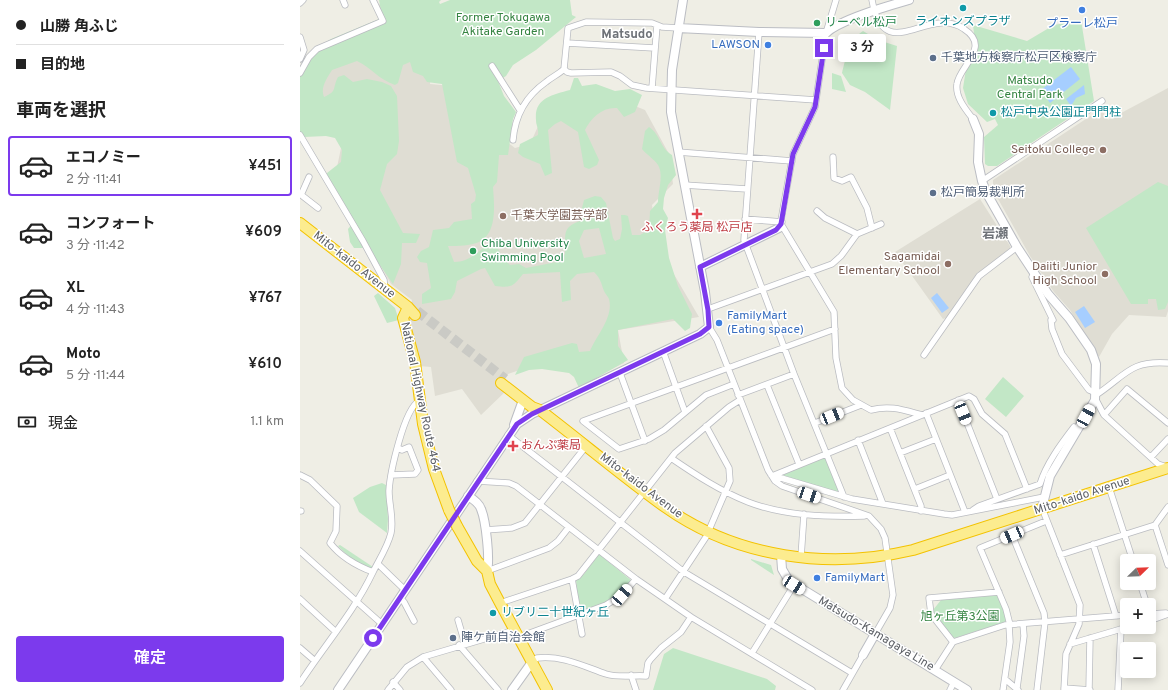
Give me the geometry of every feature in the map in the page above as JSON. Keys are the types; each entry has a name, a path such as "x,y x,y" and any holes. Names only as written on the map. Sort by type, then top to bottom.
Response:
{"highway":[{"name":"Mito-kaido Avenue","path":"301,226 413,311"},
{"name":"National Highway Route 464","path":"413,311 403,318 411,343 419,400 432,462 449,510 457,526 477,561 487,571"},
{"name":"Mito-kaido Avenue","path":"540,410 536,404 503,381 532,407 540,410 645,492 677,514 709,532 744,546 782,555 801,557 851,559 887,556 922,548 1168,468"},
{"path":"487,571 490,584 547,690"}],"street":[{"path":"300,3 303,0"},
{"path":"300,73 309,56 317,49 383,21 373,0"},
{"path":"683,0 670,90 672,117 708,310 709,327 714,333 771,475 782,486 869,516 881,529 885,538 893,595 892,602 843,690"},
{"path":"836,0 826,33 819,68 816,100 812,116 794,150 781,225 834,312 838,373 842,388 847,395 871,410 885,407 924,414"},
{"path":"872,0 878,23 886,29 895,32 905,32 934,22 955,24 968,31 974,42 974,52 957,84 958,95 964,107 973,119 980,134 978,162 982,181 1017,247 1090,350 1096,364 1096,395 1104,415 1158,464 1168,468"},
{"path":"513,140 515,122 520,110 531,94 564,69 567,43 566,32 568,28 582,22 652,23 657,26 678,28 758,32 826,33 836,26 874,11 909,0"},
{"path":"652,88 654,48 657,26"},
{"path":"758,32 745,219 745,246 794,374 844,497"},
{"path":"300,37 303,41 304,50 300,59"},
{"path":"567,43 654,48"},
{"path":"492,66 520,110"},
{"path":"564,69 571,73 611,72 620,76 632,85 652,88 816,100"},
{"path":"982,181 1102,101"},
{"path":"300,135 363,241 384,280 385,289"},
{"path":"678,152 792,161"},
{"path":"833,157 834,178 842,181 851,177 867,208 872,228"},
{"path":"309,177 301,195 318,208"},
{"path":"684,185 747,190"},
{"path":"817,210 824,218 857,234"},
{"path":"745,219 781,225"},
{"path":"708,310 832,264 839,259 857,234 881,224"},
{"path":"700,267 745,246 781,225"},
{"path":"924,355 979,276 1017,247"},
{"path":"1034,273 1032,277 1052,320 1052,329 1062,354 1088,390 1096,395"},
{"path":"338,690 477,481 511,431 522,419 700,334 709,327"},
{"path":"734,384 706,395 664,430 645,441 619,449 583,421 835,329"},
{"path":"663,351 685,412"},
{"path":"1090,638 1089,690 1064,689 1066,654 1077,632 1080,619 1080,605 1046,521 1042,508 1044,497 1050,476 1078,430 1096,395 1135,366 1151,362 1168,363"},
{"path":"620,373 645,441"},
{"path":"500,603 572,579 583,571 671,458 739,398 794,374"},
{"path":"767,385 799,464"},
{"path":"1104,415 1127,389 1168,423"},
{"path":"771,475 958,400 971,397 982,414 1005,434 1026,489"},
{"path":"300,683 314,661 358,602 390,534 392,521 389,493 391,475 403,430 413,407 419,400"},
{"path":"511,431 523,400"},
{"path":"958,400 997,499"},
{"path":"815,423 861,404"},
{"path":"924,414 936,439 950,475 968,511"},
{"path":"665,599 709,532 730,481 730,472 706,426"},
{"path":"968,511 1040,484 1043,473 1067,436 1074,427 1078,430"},
{"path":"890,428 915,489 921,506 921,511"},
{"path":"511,431 561,477 684,572 852,673"},
{"path":"900,453 936,439"},
{"path":"1151,457 1168,439"},
{"path":"858,440 883,504"},
{"path":"485,530 512,528 525,523 587,446"},
{"path":"391,475 415,474 418,470 409,447 402,450 398,448"},
{"path":"671,458 726,492 749,502 804,514 869,516"},
{"path":"300,475 310,480 337,506 336,531 330,543 347,559 361,568 373,572"},
{"path":"771,475 844,497 952,515 1044,497"},
{"path":"915,489 950,475"},
{"path":"477,481 509,483 516,486 636,579 691,617 812,690"},
{"path":"1109,487 1131,554"},
{"path":"468,496 481,509 488,559 487,571 549,548 558,541 569,527"},
{"path":"1060,555 1155,524 1168,507"},
{"path":"801,557 804,514"},
{"path":"1003,690 1010,642 1010,625 999,592 980,548 1046,521"},
{"path":"1155,524 1168,565"},
{"path":"1012,535 1042,606 1045,622 1037,690"},
{"path":"1093,544 1116,616"},
{"path":"300,551 382,624"},
{"name":"Matsudo-Kamagaya Line","path":"782,555 781,565 784,574 794,585 966,690"},
{"path":"378,562 405,590"},
{"path":"572,579 582,634"},
{"path":"388,690 393,682 407,667 423,657 462,645 517,634 578,616 614,601 636,579"},
{"path":"752,653 794,585"},
{"path":"953,642 931,614 929,598 999,592"},
{"path":"400,598 404,602 414,621"},
{"path":"300,599 336,632"},
{"path":"1156,613 1168,614"},
{"path":"1156,618 1168,614"},
{"path":"935,670 953,642 1010,625 1120,616"},
{"path":"512,690 532,662 537,658 557,658 592,667 606,674 646,676 648,663 650,660 661,648 681,632 691,617"},
{"path":"458,620 462,645 498,690"},
{"path":"1004,679 1018,689 1024,636 1023,624"},
{"path":"1070,644 1120,629"},
{"path":"1118,690 1121,634"},
{"path":"300,648 314,661"},
{"path":"423,657 451,690"},
{"path":"631,675 636,690"},
{"path":"393,682 400,690"},
{"path":"950,690 954,682"}],"shaded area":[{"name":"千葉大学園芸学部","path":"389,0 438,1 430,84 462,87 500,137 515,148 530,144 540,122 600,92 645,110 669,154 673,184 652,205 658,247 699,317 618,330 624,363 589,380 567,368 537,364 508,374 499,385 506,391 481,415 462,389 435,396 431,367 419,366 408,320 412,300 391,284 358,226 336,172 341,148 336,136 300,84 385,21 378,5"},
{"path":"1168,88 1168,311 1166,317 1129,315 1112,334 1099,357 1070,310 1054,292 1030,256 993,190 993,180 1101,109 1108,120"},
{"name":"Sagamidai Elementary School","path":"980,199 1010,246 1010,250 976,276 948,317 943,319 895,252"}],"green space":[{"name":"Former Tokugawa Akitake Garden","path":"379,0 441,0 439,2 440,4 450,0 570,0 572,15 576,17 536,50 513,65 506,76 498,81 504,96 516,112 513,119 508,155 499,155 497,182 493,187 494,217 489,232 485,238 479,242 464,246 448,246 454,262 468,259 487,245 497,247 503,258 510,265 519,264 526,268 557,262 565,254 565,236 568,228 571,225 583,220 582,208 584,200 595,196 601,197 606,203 613,238 615,241 620,239 622,229 621,215 628,216 632,235 640,235 649,230 650,211 658,202 661,173 655,161 642,149 645,131 649,127 672,155 676,175 668,185 664,198 663,209 668,218 665,230 669,258 678,286 692,314 690,328 685,331 673,319 618,330 618,346 628,360 579,388 574,377 569,373 542,369 529,370 515,375 524,357 572,343 577,344 579,352 590,351 604,326 610,306 609,298 604,292 599,279 594,272 577,274 570,281 571,300 562,302 560,272 523,274 517,282 511,286 500,287 495,286 485,268 457,281 455,292 451,299 422,304 422,294 431,288 427,263 420,262 417,257 421,251 429,247 433,230 449,228 454,222 472,219 471,204 475,201 476,195 468,168 457,162 442,84 427,82 423,76 413,72 410,62 403,65 398,83 395,85 384,80 357,61 332,70 323,87 324,97 333,91 338,77 344,75 353,82 367,79 382,82 391,86 397,96 399,141 397,154 387,164 380,190 403,233 420,234 416,243 402,243 401,264 393,284 368,248 354,248 350,242 348,229 353,223 327,177 327,173 341,162 342,150 335,138 326,136 304,137 300,132 300,75 315,49 331,39 379,19 382,16","holes":["599,228 606,254 584,258 579,241 584,230"]},
{"name":"Matsudo Central Park","path":"1081,20 1094,101 997,166 988,166 985,164 984,137 998,125 995,119 987,122 968,104 963,88 966,69 976,50 973,25 1027,41 1054,25"},
{"path":"863,31 878,40 897,46 890,110 865,92 850,85 842,73 851,44"},
{"path":"832,73 841,76 846,92 832,89"},
{"path":"574,78 578,78 582,86 596,84 615,91 630,89 642,95 635,112 624,117 617,108 607,109 602,111 590,121 585,130 599,160 597,165 589,169 584,167 578,132 561,121 555,124 548,130 552,173 545,176 540,164 523,157 518,153 520,144 538,135 536,113 541,102 551,96 570,90"},
{"path":"1158,182 1168,186 1168,302 1165,309 1158,310 1156,299 1148,299 1148,304 1131,304 1086,228"},
{"path":"378,293 395,308 399,320 387,323 374,296"},
{"path":"1003,377 1024,396 1006,417 985,399"},
{"path":"825,457 840,493 782,475"},
{"path":"382,483 386,485 388,519 387,533 359,512 353,498 370,487"},
{"path":"340,545 373,567 372,569 349,557 338,546"},
{"path":"599,554 632,581 611,601 579,612 576,580 584,574"},
{"path":"751,560 771,565 774,575"},
{"name":"旭ヶ丘第3公園","path":"997,595 1007,619 1005,622 955,638 952,637 933,613 933,610 941,600"},
{"path":"673,648 767,679 776,686 775,690 653,690 664,654"}],"water":[{"path":"1071,67 1080,79 1050,103 1041,90"},
{"path":"1084,85 1085,94 1076,98 1071,106 1066,99"},
{"path":"937,293 949,308 942,313 931,298"},
{"path":"1084,306 1095,322 1085,328 1075,312"}],"tunnel":[{"path":"417,311 505,379"}],"place":[{"name":"ライオンズプラザ","path":"963,8"},
{"name":"プラーレ松戸","path":"1082,10"},
{"name":"リーベル松戸","path":"817,23"},
{"name":"LAWSON","path":"768,45"},
{"name":"千葉地方検察庁松戸区検察庁","path":"933,58"},
{"name":"松戸中央公園正門門柱","path":"993,113"},
{"name":"Seitoku College","path":"1103,150"},
{"name":"松戸簡易裁判所","path":"933,193"},
{"name":"ふくろう薬局 松戸店","path":"697,214"},
{"name":"千葉大学園芸学部","path":"503,216"},
{"name":"Chiba University Swimming Pool","path":"473,251"},
{"name":"Sagamidai Elementary School","path":"948,264"},
{"name":"Daiiti Junior High School","path":"1105,274"},
{"name":"FamilyMart (Eating space)","path":"719,323"},
{"name":"おんぷ薬局","path":"513,446"},
{"name":"FamilyMart","path":"817,578"},
{"name":"リブリ二十世紀ヶ丘","path":"493,613"},
{"name":"陣ケ前自治会館","path":"453,638"}],"district":[{"name":"Matsudo","path":"627,35"},
{"name":"岩瀬","path":"995,235"}],"route":[{"path":"373,638 508,435 522,419 700,334 709,327 708,310 700,267 779,228 782,222 794,150 810,122 815,107 819,68 824,48"}]}
